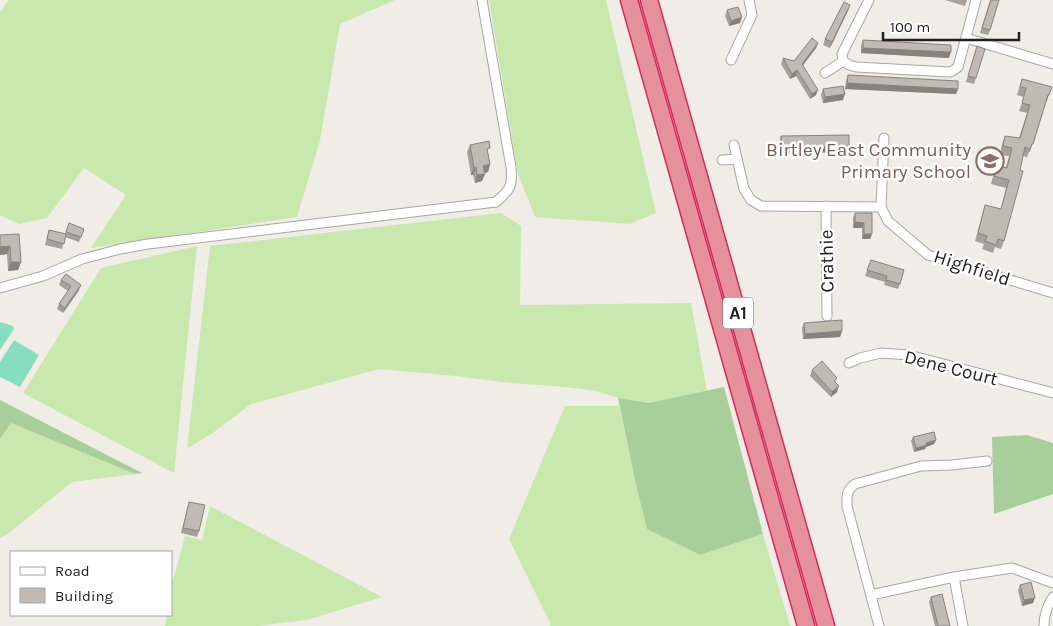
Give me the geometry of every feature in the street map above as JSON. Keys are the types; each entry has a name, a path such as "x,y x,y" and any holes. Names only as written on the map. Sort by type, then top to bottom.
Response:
{"highway":[{"name":"A1","path":"629,0 806,626"},
{"name":"A1","path":"649,0 826,626"}],"street":[{"path":"0,288 42,276 82,259 120,249 496,202 508,192 512,172 482,0"},
{"path":"731,60 752,15 749,0"},
{"path":"869,0 842,54 843,61 848,65 856,67 950,72 958,67 976,0"},
{"path":"966,38 1053,64"},
{"path":"825,73 843,61"},
{"path":"881,206 884,138"},
{"name":"Crathie","path":"734,145 744,189 751,200 761,206 881,206"},
{"path":"722,160 737,159"},
{"name":"Crathie","path":"826,206 828,316"},
{"name":"Highfield","path":"881,206 888,221 928,255 1053,293"},
{"name":"Dene Court","path":"849,363 860,358 881,354 909,355 1053,394"},
{"path":"879,626 847,506 846,495 849,489 855,484 921,466 988,461"},
{"path":"871,595 954,577 1012,568 1053,583"},
{"path":"954,577 963,626"},
{"path":"1044,626 1047,607 1053,597"}],"green space":[{"path":"9,0 395,0 340,24 320,140 297,217 91,248 126,195 84,168 47,218 19,224 0,215 0,12"},
{"path":"489,0 606,0 656,213 630,224 535,217 518,174"},
{"path":"501,213 521,226 520,305 691,303 707,391 649,403 618,398 597,391 379,369 251,404 214,432 187,449 210,246"},
{"path":"197,246 174,473 23,393 101,268"},
{"path":"0,322 13,326 14,329 0,350"},
{"path":"14,340 39,355 20,387 0,377 0,362"},
{"path":"724,387 763,534 700,555 647,529 618,398 649,403"},
{"path":"0,400 142,473 135,474 11,423 0,439"},
{"path":"565,406 619,406 647,529 700,555 763,534 790,626 550,626 509,539"},
{"path":"11,423 135,474 72,482 9,533 0,538 0,439"},
{"path":"1027,435 1053,443 1053,494 994,514 992,437"},
{"path":"210,506 382,597 307,620 256,626 165,626 167,616 172,616 172,584 185,536 202,540"}],"building":[{"path":"991,0 999,0 990,30 982,28"},
{"path":"844,2 850,5 832,42 825,39"},
{"path":"738,7 742,17 731,21 727,10"},
{"path":"812,38 818,43 802,64 818,90 812,94 797,70 792,74 783,58 794,61"},
{"path":"863,40 951,45 951,52 863,48"},
{"path":"977,46 985,49 976,78 968,76"},
{"path":"848,75 958,81 958,89 847,83"},
{"path":"1022,79 1052,87 1033,144 1030,149 1025,147 1020,170 1023,171 1004,241 998,239 996,245 985,241 987,236 978,233 985,205 1001,209 1009,180 994,176 996,165 1007,168 1012,148 1003,146 1005,136 1020,138 1030,105 1022,103 1026,88 1020,87"},
{"path":"843,86 845,94 825,97 823,89"},
{"path":"849,135 849,146 782,148 781,136"},
{"path":"489,141 490,148 487,149 490,164 483,166 485,174 477,175 470,145"},
{"path":"855,213 872,213 872,234 864,234 864,223 855,222"},
{"path":"69,223 84,229 81,237 66,232"},
{"path":"49,230 66,234 64,244 47,239"},
{"path":"19,234 21,262 11,262 10,246 0,247 0,235"},
{"path":"871,260 904,270 900,284 886,280 887,276 867,270"},
{"path":"66,274 81,285 65,308 59,304 71,286 61,280"},
{"path":"842,320 842,331 805,334 804,323"},
{"path":"822,361 837,378 834,381 839,386 832,392 812,370"},
{"path":"934,432 936,440 916,448 913,437"},
{"path":"189,502 205,505 199,531 183,528"},
{"path":"1031,582 1035,598 1024,600 1020,585"},
{"path":"942,594 950,626 938,626 931,597"}],"place":[{"name":"Birtley East Community Primary School","path":"990,161"}]}
